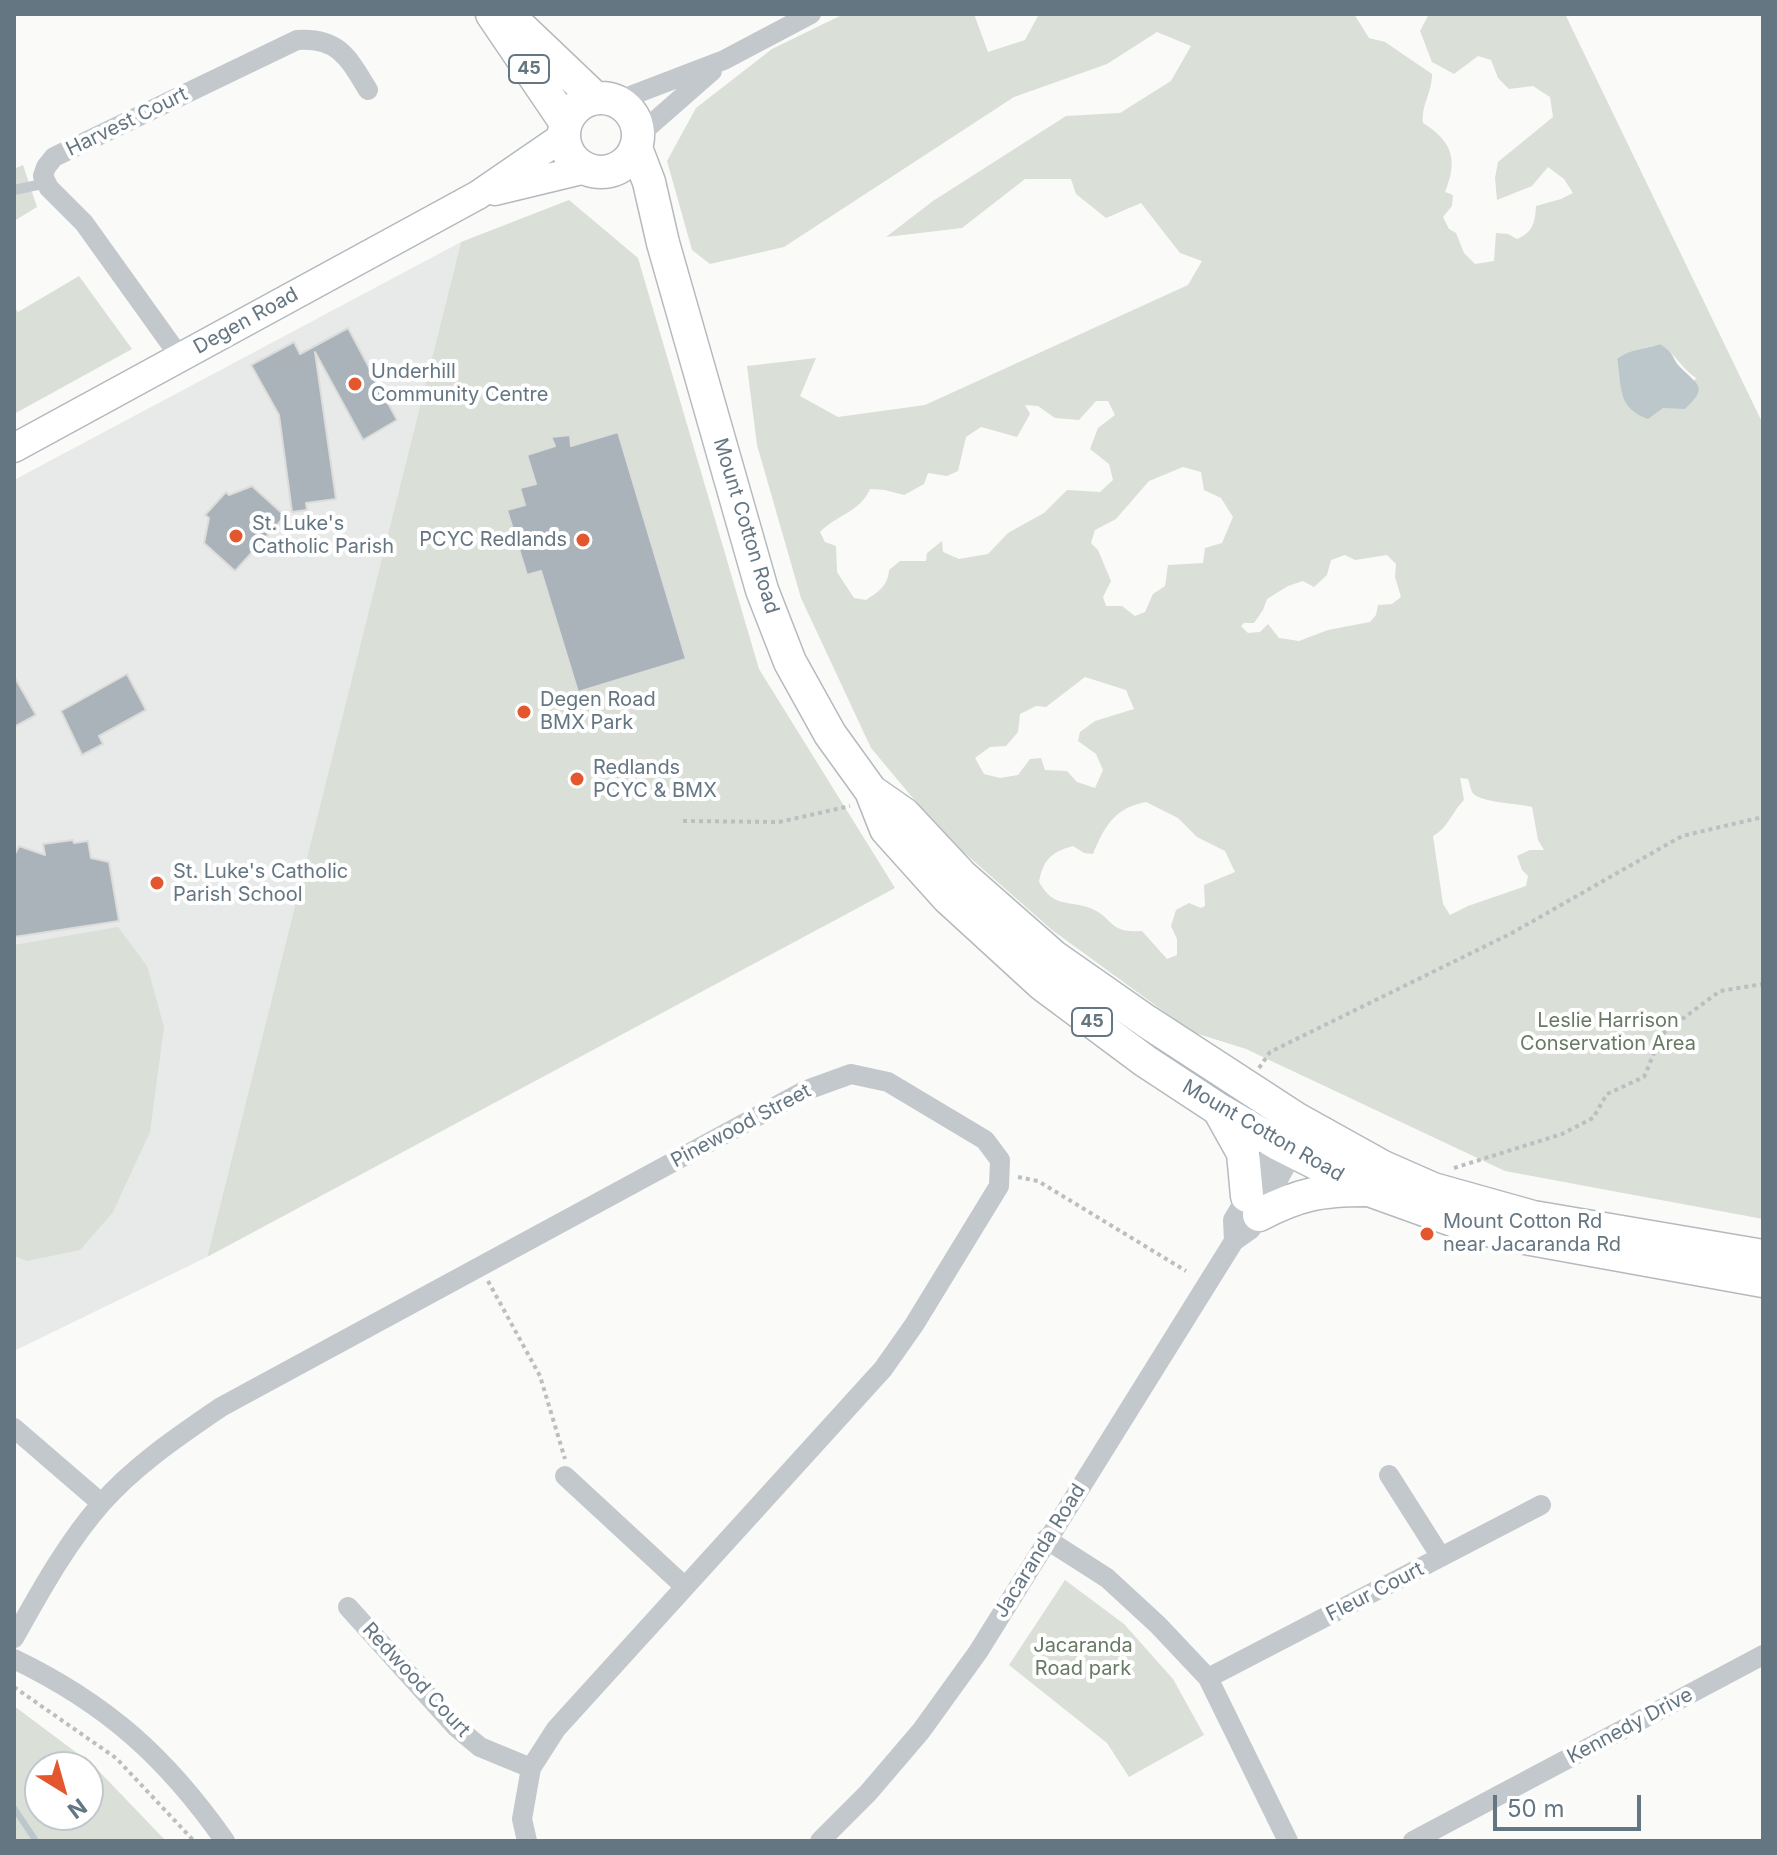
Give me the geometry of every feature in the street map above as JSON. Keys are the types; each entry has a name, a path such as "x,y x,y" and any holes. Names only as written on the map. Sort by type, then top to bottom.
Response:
{"main road":[{"name":"45","path":"492,14 565,129 570,156 595,170"},
{"name":"45","path":"507,14 606,100 633,115 637,141"},
{"path":"565,129 577,107 606,100"},
{"path":"595,170 624,164 637,141"},
{"name":"Mount Cotton Road","path":"637,141 762,590 790,662 830,734 871,791 886,829 948,898 1053,993 1145,1061 1218,1109 1383,1167 1433,1189 1533,1217 1763,1256"},
{"name":"Mount Cotton Road","path":"595,170 632,195 663,243"},
{"name":"Mount Cotton Road","path":"871,791 904,814 962,876 1053,956 1247,1086 1294,1135 1369,1190 1458,1222 1503,1234 1763,1281"},
{"path":"1218,1109 1243,1153 1253,1206 1328,1190 1369,1190"}],"street":[{"path":"606,100 724,60 811,14"},
{"name":"Harvest Court","path":"47,183 43,176 54,157 297,40 316,39 334,46 349,59 368,90"},
{"path":"637,141 724,60"},
{"name":"Degen Road","path":"14,448 478,195 565,129"},
{"name":"Degen Road","path":"478,195 595,170"},
{"path":"47,183 84,223 180,357"},
{"name":"Pinewood Street","path":"14,1638 51,1573 101,1503 157,1452 221,1407 804,1091 851,1074 888,1082 985,1140 1000,1160 999,1173"},
{"name":"Jacaranda Road","path":"820,1841 868,1793 921,1731 978,1652 1234,1241 1233,1220 1253,1206 1294,1135"},
{"path":"527,1841 522,1819 531,1768 556,1729 883,1369 914,1325 999,1186 999,1173"},
{"path":"14,1428 101,1503"},
{"path":"1389,1475 1441,1557"},
{"path":"565,1476 684,1586"},
{"name":"Fleur Court","path":"1208,1678 1541,1505"},
{"path":"1046,1539 1107,1578 1158,1625 1208,1678 1288,1841"},
{"name":"Redwood Court","path":"348,1607 456,1727 480,1747 531,1768"},
{"name":"Kennedy Drive","path":"1413,1841 1763,1655"},
{"path":"14,1659 61,1682 109,1714 156,1755 198,1802 225,1841"}],"lane":[{"path":"14,190 47,183"}],"path":[{"path":"683,821 779,822 850,806 871,791"},
{"path":"1247,1086 1270,1052 1512,933 1682,836 1763,817"},
{"path":"1433,1189 1445,1171 1562,1134 1593,1118 1607,1094 1644,1077 1662,1034 1720,991 1763,984"},
{"path":"999,1173 1038,1181 1186,1271"},
{"path":"486,1263 488,1284 540,1376 566,1461 565,1476"},
{"path":"14,1687 116,1758 194,1841"}],"shaded area":[{"name":"St. Luke's Catholic Parish School","path":"461,242 207,1257 14,1351 14,480"},
{"path":"1660,344 1696,383 1699,391 1685,409 1663,408 1648,419 1626,403 1617,359"}],"green space":[{"name":"Leslie Harrison Conservation Area","path":"844,14 974,14 988,52 1025,40 1039,14 1354,14 1369,38 1385,42 1432,74 1423,123 1441,137 1452,161 1445,192 1453,195 1452,206 1443,217 1449,229 1456,233 1464,253 1475,264 1494,261 1496,233 1517,239 1532,226 1536,206 1573,193 1564,179 1548,167 1532,186 1497,200 1495,178 1498,162 1553,117 1550,97 1533,86 1509,89 1498,78 1491,60 1478,56 1454,74 1432,62 1420,31 1429,14 1565,14 1763,424 1763,1219 1505,1171 1246,1049 1192,1032 1052,930 943,834 871,748 801,598 757,445 747,366 816,358 800,396 838,417 925,405 1188,285 1202,261 1180,253 1141,203 1106,218 1076,194 1071,179 1025,179 962,228 886,237 933,201 1066,116 1120,113 1171,81 1191,46 1157,32 1107,64 1014,97 784,247 710,264 692,250 667,161 696,108 772,49","holes":["1660,344 1696,378 1675,407 1663,408 1622,394 1617,359","1096,401 1108,401 1115,415 1098,428 1090,449 1109,464 1113,480 1100,492 1067,490 1044,513 1008,533 988,554 959,559 943,552 942,541 927,553 926,561 900,561 889,570 882,588 866,600 854,598 837,572 836,546 825,542 820,532 855,508 870,489 904,495 924,484 928,473 947,476 958,471 966,437 981,427 1017,437 1030,414 1025,405 1038,406 1055,418 1079,420","1183,467 1201,472 1204,490 1221,498 1233,517 1222,543 1205,548 1203,563 1168,565 1165,586 1153,594 1145,612 1135,616 1122,606 1106,606 1103,597 1111,581 1098,550 1091,543 1095,530 1116,519 1149,481","1345,555 1355,560 1387,555 1396,564 1395,577 1401,597 1392,604 1378,605 1376,615 1370,622 1328,630 1299,641 1279,638 1268,624 1260,632 1248,633 1241,626 1254,623 1267,599 1288,586 1303,581 1314,587 1327,575 1331,560","1085,677 1126,690 1134,709 1095,721 1080,732 1078,741 1096,754 1103,770 1095,788 1077,782 1067,771 1045,770 1041,758 1030,759 1018,775 1000,778 984,774 975,758 990,747 1006,746 1018,732 1020,714 1036,706 1046,707","1460,778 1468,779 1476,796 1532,807 1538,840 1544,850 1530,850 1517,856 1528,876 1526,886 1450,915 1443,904 1433,836 1464,800","1146,802 1178,818 1197,837 1225,851 1235,872 1204,885 1205,906 1201,908 1189,903 1176,910 1171,926 1177,939 1177,955 1167,959 1142,931 1122,930 1096,910 1054,899 1039,882 1049,858 1059,851 1073,846 1084,853 1093,854 1112,819 1126,809"]},
{"path":"23,165 37,207 14,221 14,169"},
{"name":"Redlands PCYC & BMX","path":"569,200 638,258 759,669 895,888 207,1257 461,242"},
{"path":"79,276 132,349 14,414 14,307 18,312"},
{"path":"118,927 147,966 164,1027 150,1132 113,1212 80,1250 27,1261 14,1256 14,945"},
{"name":"Jacaranda Road park","path":"1065,1580 1124,1624 1173,1679 1204,1735 1129,1777 1107,1743 1009,1665"},
{"path":"14,1706 74,1751 24,1751 24,1831 104,1831 104,1776 166,1841 14,1841"}],"building":[{"path":"348,328 397,420 363,440 315,352 336,499 306,503 307,510 292,512 279,415 251,365 294,342 300,354"},
{"name":"PCYC Redlands","path":"618,432 686,659 578,692 541,571 527,575 507,510 525,505 520,488 536,484 527,455 555,446 551,437 570,435 571,446"},
{"name":"St. Luke's Catholic Parish","path":"252,486 285,516 235,571 204,543 209,518 205,515 226,492 229,495"},
{"path":"127,674 146,710 99,736 103,744 82,755 61,711"},
{"path":"14,676 36,715 14,727"},
{"path":"73,840 74,843 88,841 91,858 109,862 119,921 14,937 14,856 19,846 45,855 43,844"}],"waterway":[{"path":"14,1808 36,1841"}],"place":[{"name":"Underhill Community Centre","path":"355,384"},
{"name":"St. Luke's Catholic Parish","path":"236,536"},
{"name":"PCYC Redlands","path":"583,540"},
{"name":"Degen Road BMX Park","path":"524,712"},
{"name":"Redlands PCYC & BMX","path":"577,779"},
{"name":"St. Luke's Catholic Parish School","path":"157,883"},
{"name":"Mount Cotton Rd near Jacaranda Rd","path":"1427,1234"}]}
